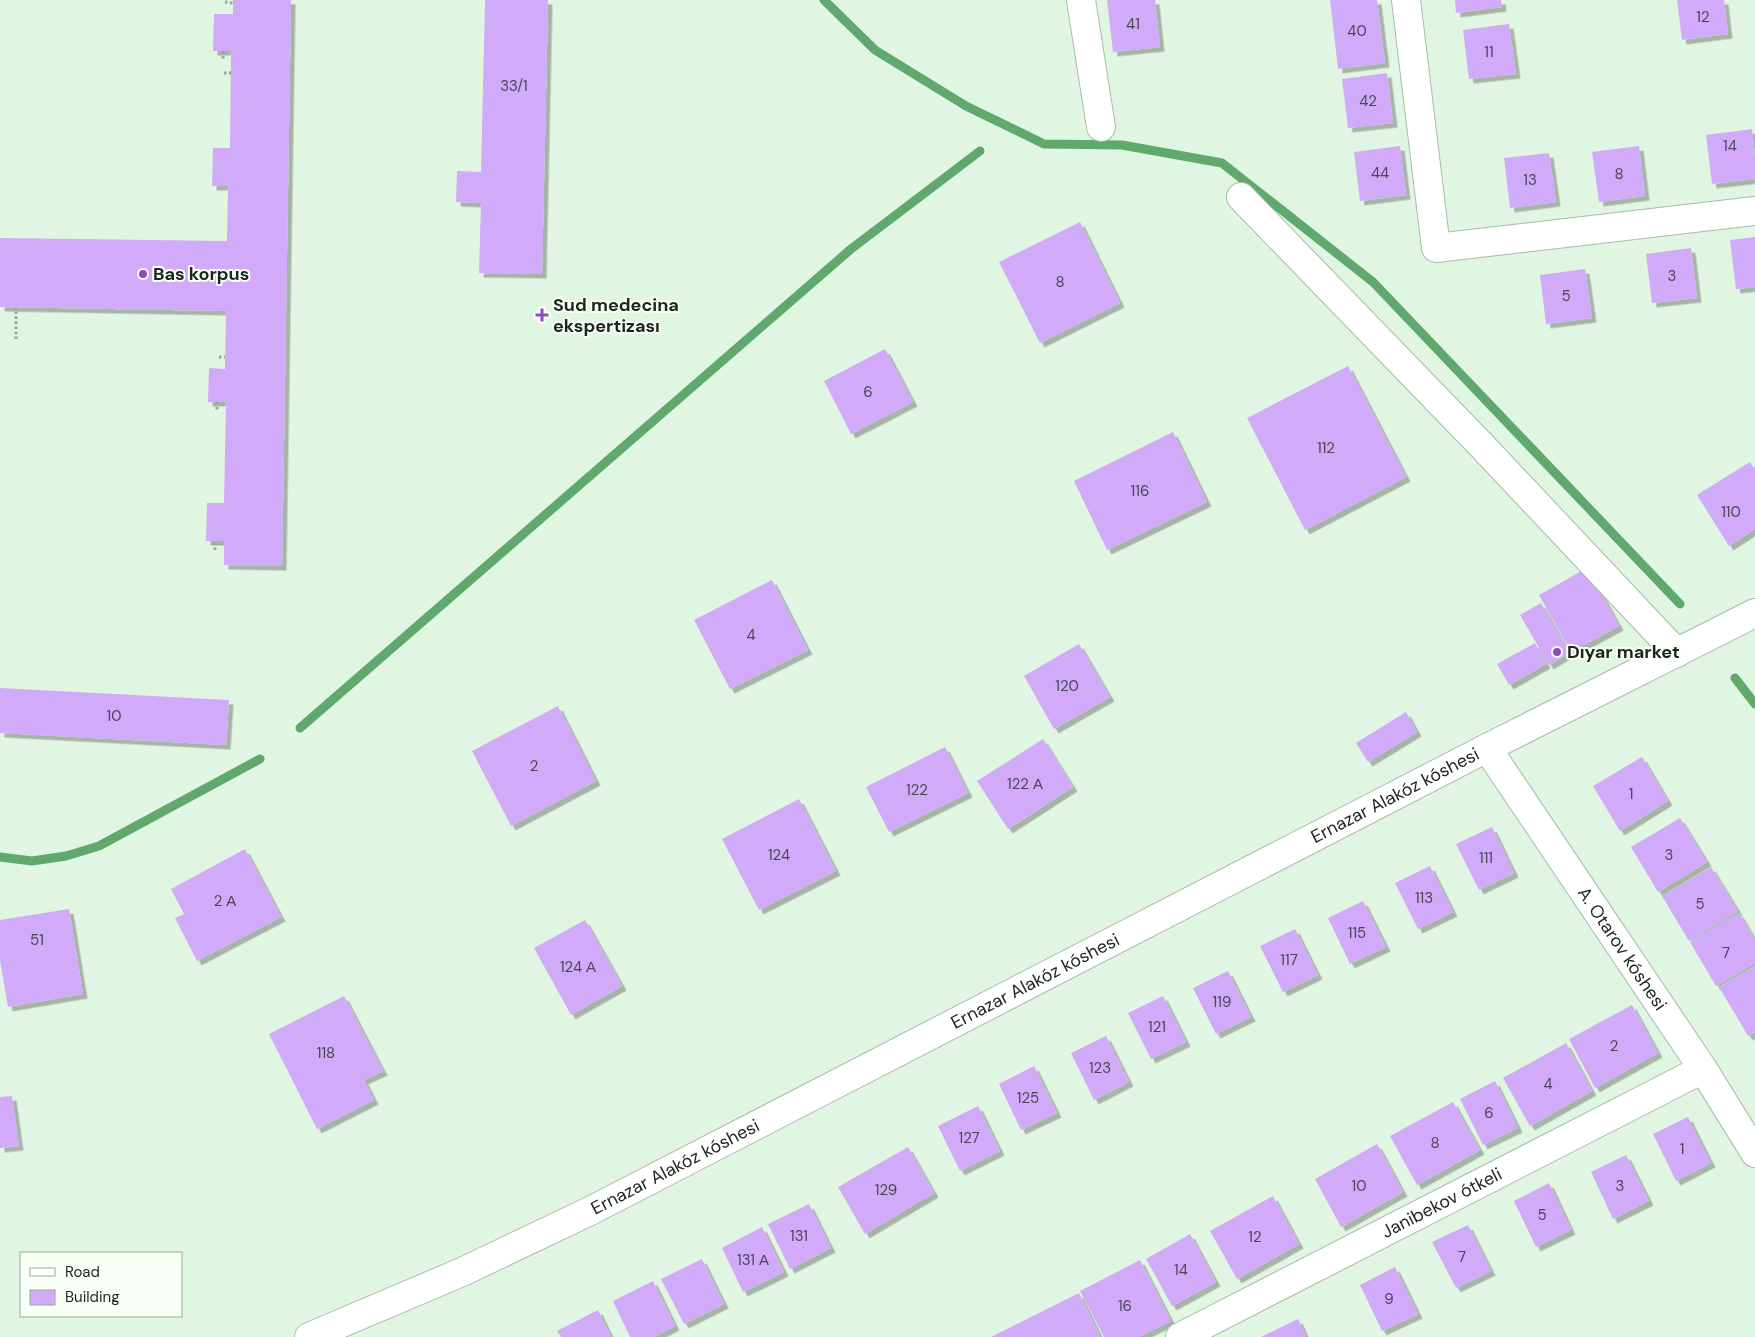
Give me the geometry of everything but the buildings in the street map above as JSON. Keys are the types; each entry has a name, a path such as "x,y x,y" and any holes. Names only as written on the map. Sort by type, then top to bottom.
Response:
{"street":[{"path":"1081,0 1101,127"},
{"path":"1406,0 1436,248 1755,211"},
{"path":"1241,197 1485,449 1677,653"},
{"name":"Ernazar Alakóz kóshesi","path":"309,1337 462,1272 590,1210 1487,748 1755,613"},
{"name":"A. Otarov kóshesi","path":"1487,748 1703,1069 1755,1153"},
{"name":"Janibekov ótkeli","path":"1180,1337 1703,1069"}],"path":[{"path":"225,2 233,3"},
{"path":"223,51 223,59"},
{"path":"224,73 231,73"},
{"path":"16,308 16,339"},
{"path":"219,357 225,357"},
{"path":"217,402 217,412"},
{"path":"215,541 215,550"}],"waterway":[{"path":"824,0 875,50 966,106 1044,144 1122,145 1222,163 1373,282 1680,604"},
{"path":"300,728 851,249 980,151"},
{"path":"1735,678 1755,704"},
{"path":"0,857 32,861 66,856 99,846 260,759"}],"place":[{"name":"Bas korpus","path":"143,274"},
{"name":"Sud medecina ekspertizası","path":"542,315"},
{"name":"Dıyar market","path":"1557,652"}]}
